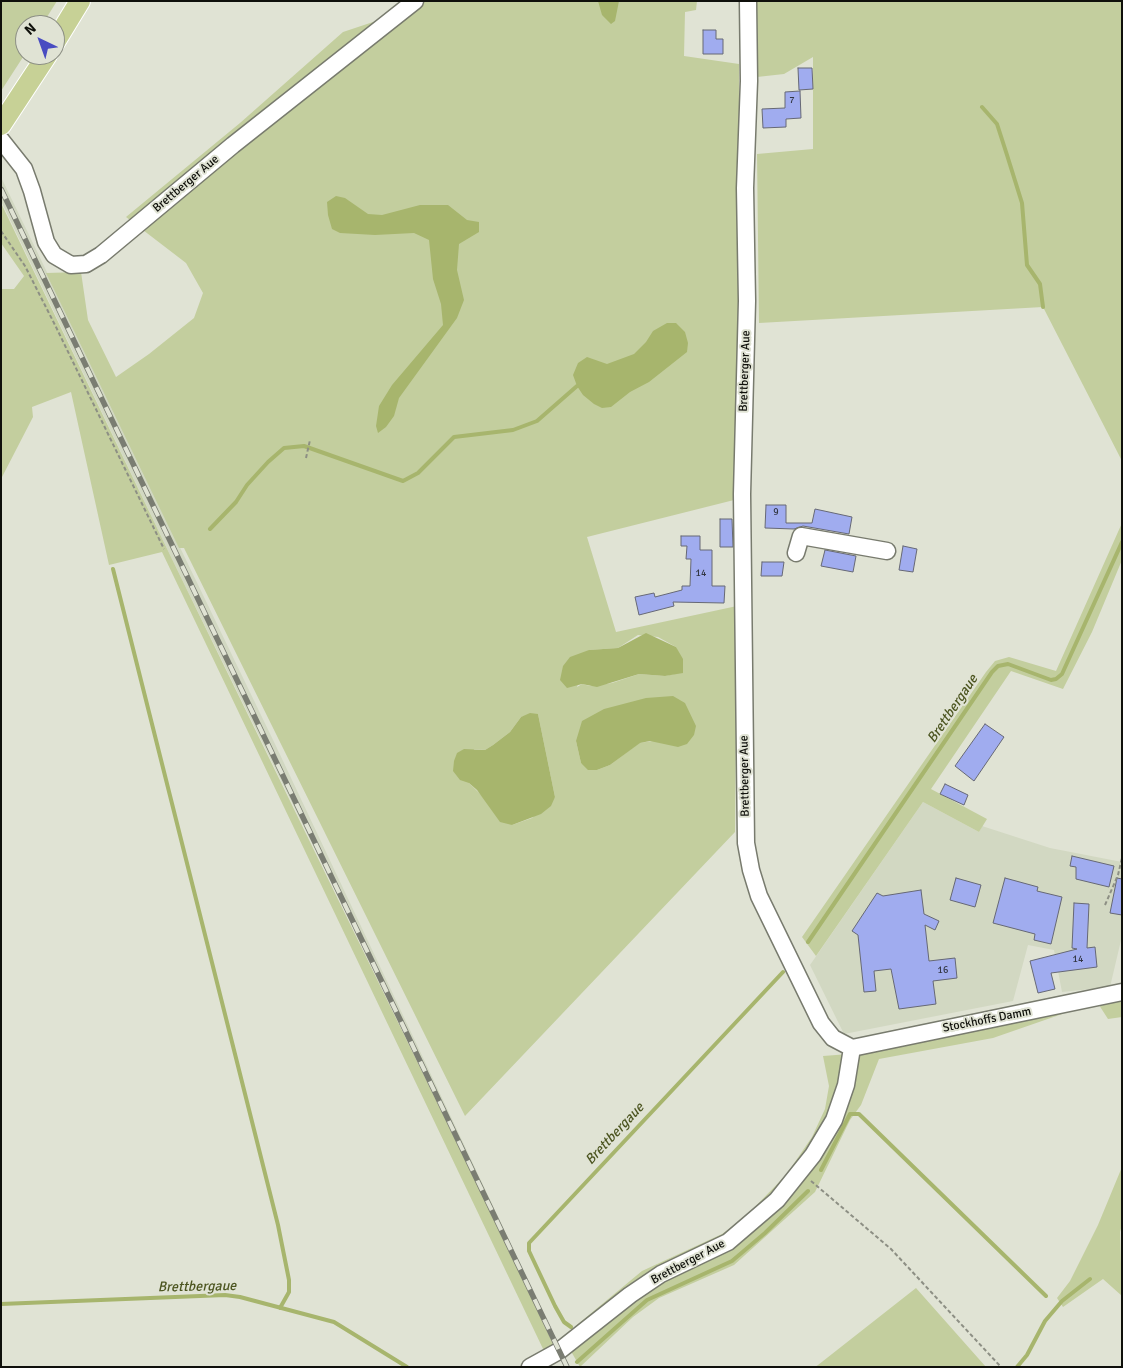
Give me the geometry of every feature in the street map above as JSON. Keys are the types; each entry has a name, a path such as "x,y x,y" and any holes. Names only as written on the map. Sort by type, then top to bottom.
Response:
{"main road":[{"path":"65,26 80,1"},
{"path":"1,125 40,65"}],"street":[{"name":"Brettberger Aue","path":"1,140 24,169 46,242 54,255 70,265 86,264 102,255 233,145 415,1"},
{"name":"Brettberger Aue","path":"530,1367 559,1351 630,1295 661,1274 728,1242 777,1200 804,1168 834,1120 846,1085 852,1048 833,1038 817,1014 759,896 746,842 742,494 747,302 745,188 749,81 748,1"},
{"path":"796,553 801,536 887,551"},
{"name":"Stockhoffs Damm","path":"852,1048 1122,992"}],"path":[{"path":"1,231 24,266 55,325 164,549"},
{"path":"306,458 310,440"},
{"path":"1105,905 1118,875 1122,858"},
{"path":"804,1168 810,1180 891,1249 1001,1367"}],"shaded area":[{"path":"1,1 57,1 48,15 15,15 15,65 18,65 1,91"},
{"path":"424,1 697,1 696,10 685,12 684,56 739,64 740,305 734,500 587,537 616,632 737,606 735,832 465,1116 184,548 179,548 46,273 81,272 88,320 116,377 149,354 194,318 203,293 186,263 126,217 240,123 343,32 382,19 390,26","holes":["638,635 658,637 676,647 683,672 665,676 639,674 612,683 590,686 582,684 577,687 589,650 618,648","538,714 555,797 532,818 512,825 469,783 474,749 485,750 493,745 510,732 521,717","694,735 639,743 610,765 597,770 581,763 576,741"]},
{"path":"598,1 619,1 615,21 611,24 602,15"},
{"path":"756,1 1122,1 1122,461 1043,307 759,323 757,154 813,149 813,57 784,74 757,77"},
{"path":"1,177 275,744 569,1367 564,1367 395,1012 171,557 1,201"},
{"path":"336,196 345,198 368,214 382,215 420,205 448,205 467,220 479,222 479,232 459,244 457,270 464,300 457,318 399,398 394,416 386,427 378,433 376,426 379,406 392,385 443,325 441,304 433,279 429,240 414,233 375,235 340,233 332,229 328,215 327,202"},
{"path":"1,203 171,557 512,1256 555,1348 545,1353 162,552 109,565 71,392 32,407 33,417 1,479 1,289 14,289 24,276 1,243"},
{"path":"667,323 676,323 685,332 688,343 687,352 649,382 630,392 611,407 602,408 583,395 573,375 578,363 587,357 607,364 634,354 646,342 653,331"},
{"path":"1122,523 1122,560 1092,632 1063,689 1011,671 931,789 987,819 979,832 923,802 816,956 802,937 995,661 1009,657 1056,671"},
{"path":"646,633 676,647 683,659 683,673 665,676 639,674 597,687 582,684 567,688 560,680 563,666 570,657 589,650 618,648"},
{"path":"673,696 685,703 696,726 694,735 687,744 678,747 650,741 640,743 610,765 597,770 588,770 581,763 576,741 582,721 604,709 646,698"},
{"path":"530,713 538,714 555,797 551,806 541,814 512,825 500,822 477,790 469,783 460,780 453,771 454,761 457,753 464,749 485,750 493,745 510,732 521,717"},
{"path":"923,802 979,832 982,826 1050,848 1122,862 1122,936 1110,987 1062,992 1054,950 1028,945 1013,1001 844,1034 810,965"},
{"path":"1122,1000 1122,1017 1108,1019 1099,1005"},
{"path":"1065,1013 993,1038 879,1059 861,1105 850,1120 815,1192 734,1265 659,1298 633,1317 580,1367 564,1339 578,1324 642,1271 722,1234 745,1217 786,1175 812,1137 825,1109 829,1086 823,1056 862,1053"},
{"path":"1122,1167 1122,1225 1120,1232 1122,1296 1103,1279 1063,1307 1057,1298 1070,1281 1098,1225"},
{"path":"916,1288 986,1367 815,1367 818,1365"}],"building":[{"path":"703,30 716,30 716,39 723,39 723,54 703,54"},
{"path":"798,68 812,68 813,89 799,90"},
{"path":"800,91 801,118 786,119 786,127 763,128 762,109 785,108 785,92"},
{"path":"766,505 786,505 786,523 812,523 815,509 852,517 849,534 803,526 794,529 765,528"},
{"path":"720,519 732,519 733,547 720,547"},
{"path":"681,536 700,536 700,550 712,550 712,586 725,586 724,603 673,602 674,606 639,615 635,597 654,593 655,597 682,590 682,586 690,586 691,559 686,559 687,546 681,546"},
{"path":"903,546 917,549 913,572 899,570"},
{"path":"825,550 856,556 853,572 821,566"},
{"path":"762,562 784,562 782,576 761,576"},
{"path":"985,724 1004,737 974,781 955,766"},
{"path":"945,784 968,795 964,805 940,794"},
{"path":"1072,856 1114,866 1109,887 1076,879 1076,867 1070,866"},
{"path":"956,878 981,885 975,907 950,900"},
{"path":"1005,878 1038,887 1037,891 1062,897 1051,944 1034,940 1035,934 993,923"},
{"path":"1117,878 1122,879 1122,915 1110,913"},
{"path":"921,890 924,914 939,921 935,930 925,925 929,961 955,958 957,978 933,981 936,1004 899,1009 891,969 874,971 876,991 864,992 858,935 852,931 877,893 883,896"},
{"path":"1074,903 1089,904 1087,948 1095,947 1097,967 1051,973 1055,989 1038,993 1030,961 1077,949 1072,948"}],"waterway":[{"path":"982,107 997,124 1022,203 1027,265 1040,284 1043,307"},
{"path":"210,529 236,502 247,485 268,462 284,448 304,446 403,481 418,473 454,437 513,430 537,421 577,386"},
{"name":"Brettbergaue","path":"808,942 992,672 998,666 1008,664 1051,680 1056,679 1062,674 1122,542"},
{"path":"113,569 278,1225 289,1280 289,1292 280,1308"},
{"name":"Brettbergaue","path":"571,1327 564,1322 555,1306 529,1251 529,1243 783,972"},
{"path":"821,1170 850,1114 859,1114 1046,1296"},
{"path":"577,1362 647,1300 732,1261 765,1233 808,1191"},
{"path":"1017,1367 1027,1355 1045,1321 1062,1301 1090,1279"},
{"name":"Brettbergaue","path":"1,1304 225,1295 240,1297 334,1322 407,1367"}],"railway":[{"path":"1,189 567,1367"}]}
